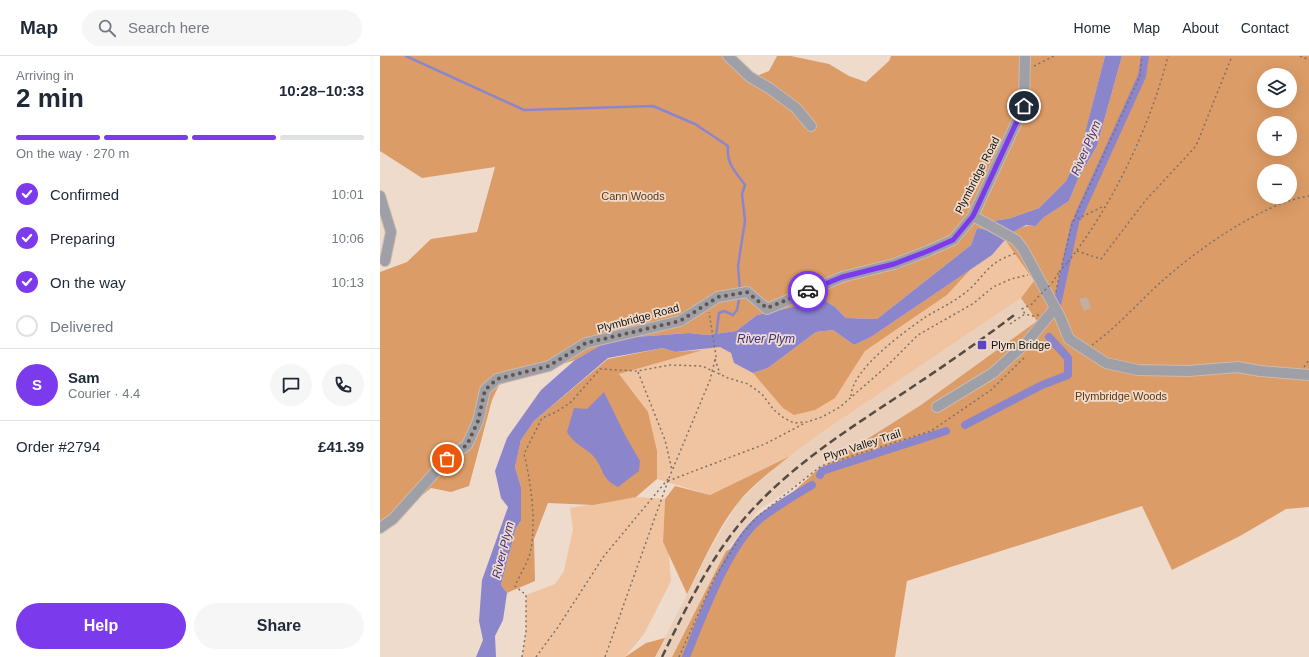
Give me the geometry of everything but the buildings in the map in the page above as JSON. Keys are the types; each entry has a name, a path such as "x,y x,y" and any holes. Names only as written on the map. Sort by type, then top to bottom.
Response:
{"street":[{"path":"728,56 750,77 770,88 796,108 811,126"},
{"name":"Plymbridge Road","path":"380,528 393,519 447,459 467,445 478,421 485,390 497,379 549,366 586,343 680,321 718,297 747,292 767,308 842,277 894,264 953,240 959,228 973,216 1024,106 1025,56"},
{"path":"380,196 391,232 385,261"},
{"path":"973,216 1016,240 1023,249 1055,303 1069,338 1106,363 1138,370 1188,371 1238,367 1260,371 1309,375"},
{"path":"937,407 993,373 1026,342 1044,320 1055,303"}],"path":[{"path":"1025,71 1054,56"},
{"path":"1062,265 1073,221 1140,76 1142,56"},
{"path":"1044,320 1040,314 1032,316 1025,314 1022,309 1032,304 1050,285 1077,250 1105,205 1124,172 1148,117 1168,56"},
{"path":"1077,250 1101,259 1145,201 1196,146 1232,56"},
{"path":"1300,56 1309,60"},
{"path":"1085,350 1110,332 1183,262 1269,208 1309,196"},
{"path":"1073,221 1105,205"},
{"path":"851,396 851,391 858,376 881,352 925,318 967,292 994,264 1023,249"},
{"path":"1055,303 1059,272"},
{"path":"668,481 766,444 807,422 822,417 840,407 887,366 918,335 974,303 993,287 1011,279 1036,273"},
{"path":"1010,324 1025,314"},
{"path":"711,323 715,357 720,374"},
{"name":"Plym Valley Trail","path":"679,657 714,579 743,533 757,517 821,466 931,432 991,390 1030,352"},
{"path":"605,657 672,470 710,380 715,357"},
{"path":"522,657 526,631 526,595 515,586 531,550 532,522 529,472 524,454 542,418 570,404 600,370 637,371 670,365 702,366 728,378 748,384 762,394 774,410 784,418 794,423 807,422"},
{"path":"637,371 664,440 672,470"},
{"path":"536,657 558,627 604,556 669,478"}],"shaded area":[{"path":"1005,240 1034,282 1021,298 818,435 790,456 710,495 657,479 657,451 619,374 711,347 720,347 731,353 734,363 753,373 765,386 835,398 865,351 947,295 971,269 992,255"},
{"path":"1021,298 1037,321 921,405 815,472 759,510 726,551 672,657 655,657 709,551 737,504 769,472 818,435"},
{"path":"636,497 665,499 663,542 669,554 671,581 644,634 625,657 522,657 526,631 526,595 555,584 564,571 573,529 570,508"}],"green space":[{"name":"Cann Woods","path":"380,56 731,56 754,77 769,71 777,56 791,56 829,64 849,76 866,82 889,61 891,56 1105,56 1080,153 1066,181 1039,208 1011,218 994,221 987,230 977,228 971,245 877,319 846,318 835,307 824,300 757,315 736,331 707,335 689,333 635,337 606,343 575,360 499,385 492,400 469,486 451,492 431,488 380,530 380,272 407,262 431,239 477,232 495,167 422,178 380,151"},
{"name":"Plymbridge Woods","path":"1122,56 1309,56 1309,507 1286,509 1240,536 1172,570 1142,506 907,581 895,657 672,657 726,551 742,543 765,518 815,472 921,405 1037,321 1021,298 1034,281 1005,240 1019,228 1036,226 1043,218 1069,201 1078,179 1097,146"},
{"path":"971,269 947,295 865,351 835,398 815,410 794,415 783,408 753,373 768,368 816,332 833,330 854,345 871,337"},
{"path":"663,348 675,352 703,350 619,374 648,412 657,451 657,479 636,497 593,505 548,503 534,539 535,581 507,593 501,585 516,528 521,521 521,487 515,467 521,440 534,421 608,359"},
{"path":"790,456 755,485 737,504 717,536 687,594 663,542 665,499 675,486 710,495"},
{"path":"665,638 655,657 625,657 646,643"}],"water":[{"name":"River Plym","path":"1105,56 1122,56 1097,146 1078,179 1069,201 1043,218 1036,226 1026,225 1011,233 992,255 871,337 854,345 833,330 816,332 768,368 753,373 734,363 731,353 720,347 675,352 663,348 608,358 534,421 521,440 515,467 521,487 521,521 516,528 501,585 507,593 503,620 495,636 496,657 476,657 483,640 479,621 482,580 508,507 501,498 495,471 507,438 541,390 575,360 605,343 635,337 689,333 707,335 736,331 757,315 824,300 835,307 846,318 877,319 971,245 977,228 987,230 994,221 1011,218 1039,208 1066,181 1080,152"},
{"path":"604,392 625,435 640,461 639,471 618,487 606,478 595,458 577,444 567,432 574,408 587,409"}],"waterway":[{"path":"406,56 524,110 653,106 695,124 728,146 728,158 730,163 745,185 742,194 745,221 738,266 740,290"},
{"path":"1078,217 1142,76 1145,56"},
{"path":"1057,305 1075,223"},
{"path":"716,336 719,313 724,311 733,315 737,310 740,295"},
{"path":"965,425 1042,385 1068,375 1068,358 1049,337"},
{"path":"820,475 822,471 946,431"},
{"path":"686,657 717,583 738,545 749,530 761,518 812,485"}],"railway":[{"path":"662,657 708,569 731,535 759,502 794,470 851,427 923,380 1017,313"}],"way so far":[{"path":"447,459 467,445 478,421 485,390 497,379 549,366 586,343 680,321 718,297 747,292 767,308 808,291"}],"place":[{"name":"Plym Bridge","path":"982,345"}],"route":[{"path":"808,291 842,277 894,264 953,240 973,216 1024,106"}]}
